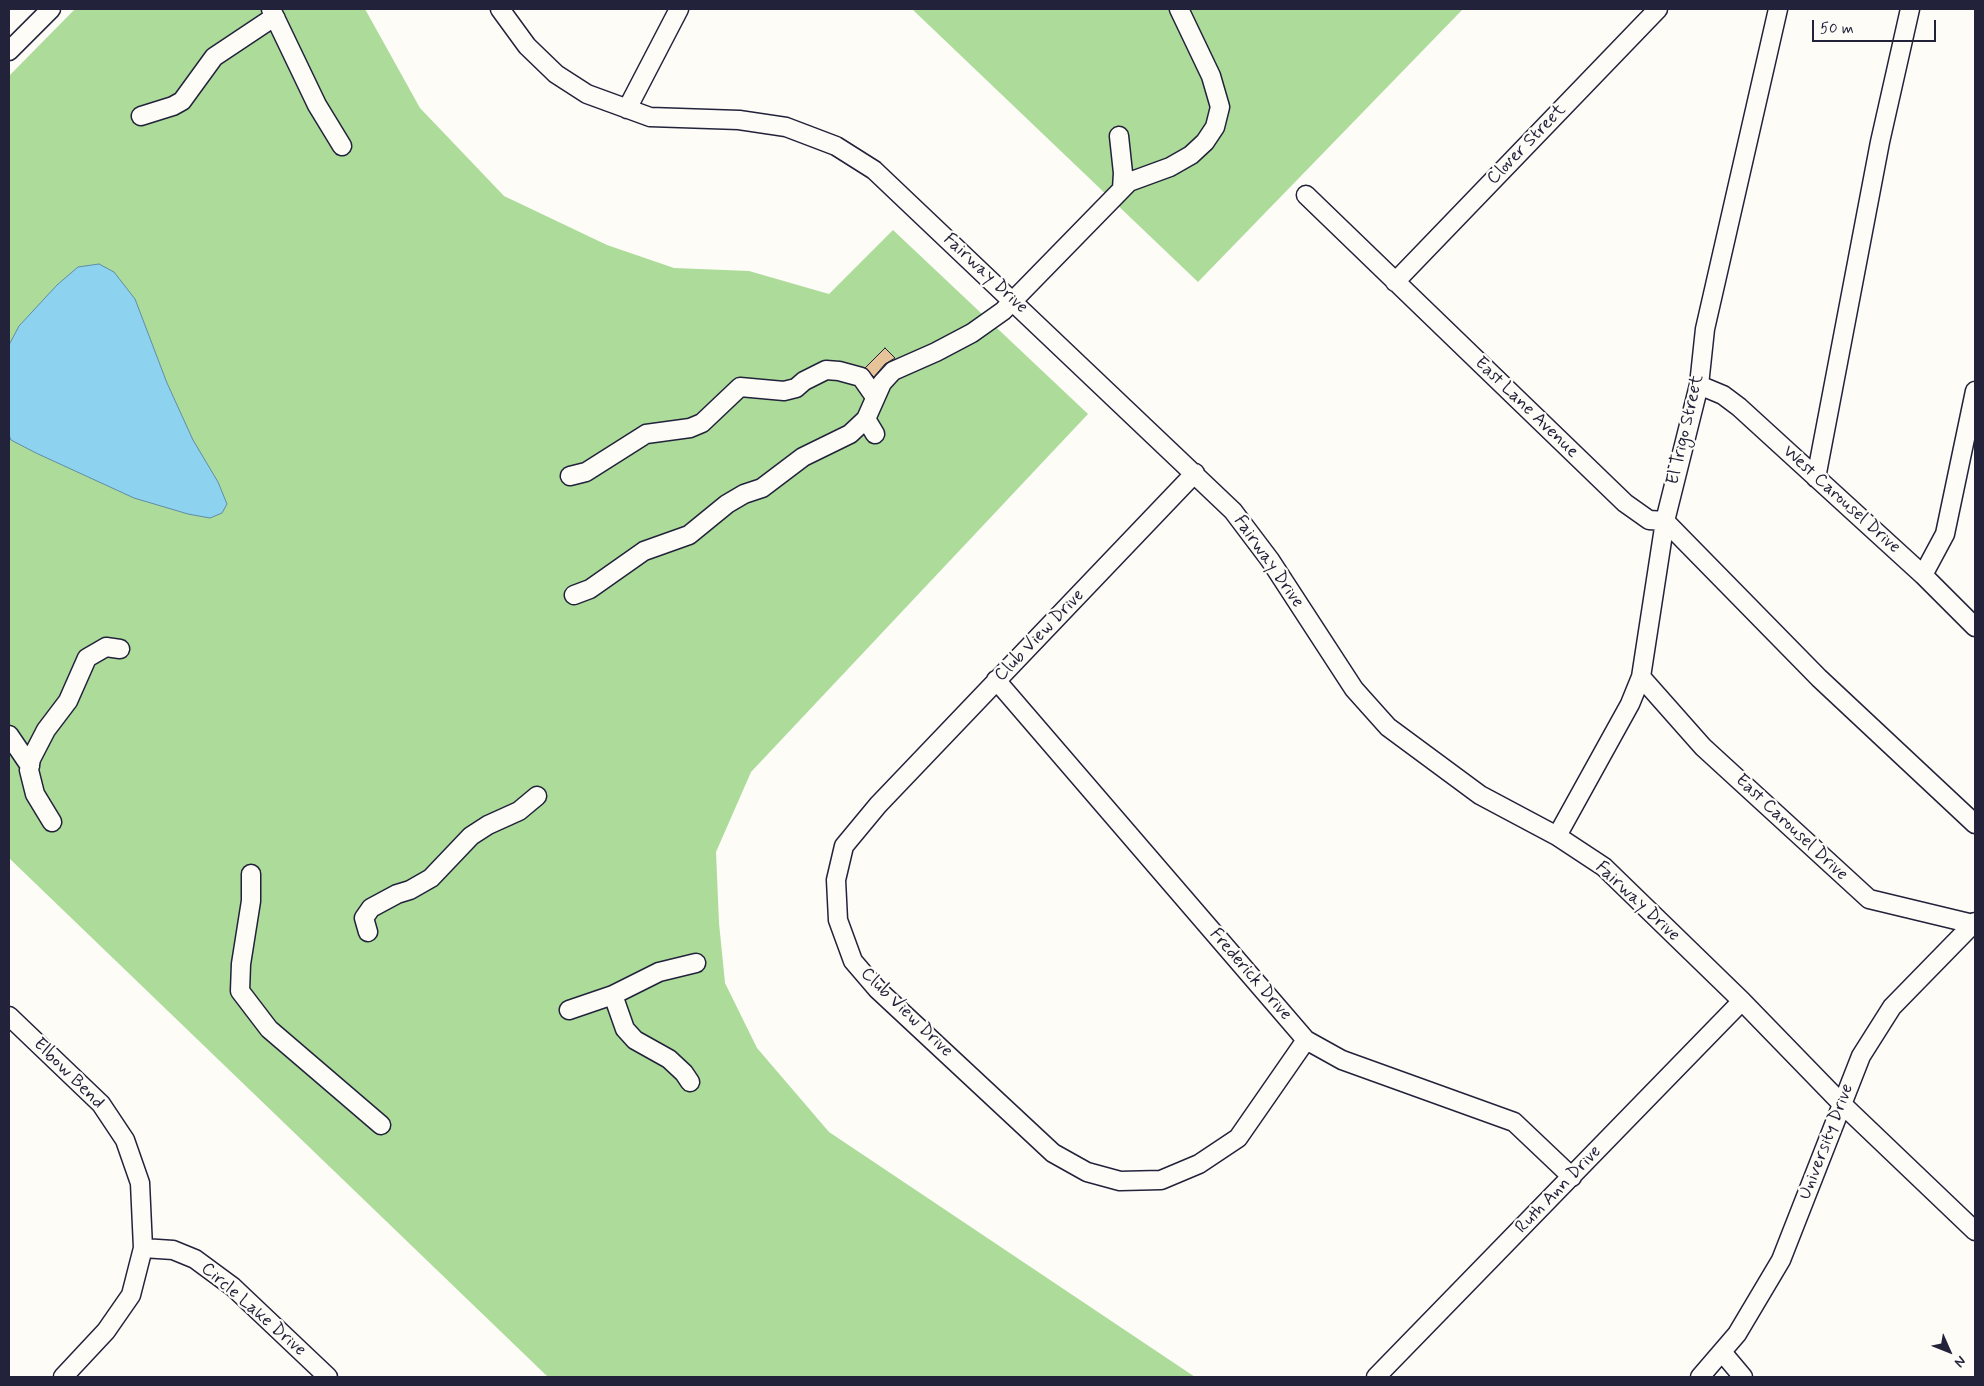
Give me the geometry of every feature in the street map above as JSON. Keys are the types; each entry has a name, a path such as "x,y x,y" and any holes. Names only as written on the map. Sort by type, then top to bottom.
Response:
{"street":[{"path":"9,51 50,9"},
{"name":"Fairway Drive","path":"500,9 527,46 556,74 587,94 650,116 739,120 786,127 836,146 874,170 1195,473 1238,518 1270,560 1354,690 1388,727 1480,795 1557,836 1604,867 1742,1001 1842,1104 1975,1231"},
{"path":"627,109 679,9"},
{"path":"574,595 590,589 644,551 688,535 728,504 744,494 762,488 803,456 870,426 875,397 882,383 893,371 936,352 972,333 1003,311 1129,182 1170,167 1191,155 1205,142 1215,127 1220,107 1211,76 1180,9"},
{"name":"Clover Street","path":"1395,282 1658,9"},
{"name":"El Trigo Street","path":"1557,836 1630,704 1641,678 1665,520 1699,385 1705,329 1778,9"},
{"path":"1816,478 1880,142 1910,9"},
{"path":"141,116 173,106 182,101 214,57 268,21 273,14 309,90 342,146"},
{"path":"1119,136 1123,174 1122,189"},
{"name":"East Lane Avenue","path":"1306,195 1625,503 1649,520 1665,520"},
{"path":"570,476 586,472 646,434 690,428 702,423 735,382 784,391 796,388 804,381 826,370 839,370 850,372 860,377 875,397"},
{"name":"West Carousel Drive","path":"1699,385 1723,395 1740,406 1923,575 1975,627"},
{"path":"1923,575 1945,534 1975,392"},
{"name":"Club View Drive","path":"1195,473 878,805 844,846 836,880 838,920 854,961 877,989 1053,1153 1087,1172 1120,1181 1160,1180 1199,1164 1238,1138 1306,1040"},
{"path":"1665,520 1819,678 1975,824"},
{"path":"30,766 36,747 68,702 86,658 106,647 120,649"},
{"name":"East Carousel Drive","path":"1641,678 1703,747 1869,899 1974,923"},
{"name":"Frederick Drive","path":"996,680 1306,1040 1342,1060 1514,1122 1572,1177"},
{"path":"9,735 30,766 35,794 52,822"},
{"path":"368,932 364,918 371,908 420,885 440,870 471,836 488,825 519,811 537,796"},
{"path":"251,874 251,901 241,964 240,991 268,1029 381,1125"},
{"name":"University Drive","path":"1700,1377 1736,1334 1781,1260 1861,1056 1892,1007 1974,923"},
{"path":"569,1010 613,995 659,972 696,963"},
{"path":"613,995 625,1029 644,1046 668,1059 684,1073 690,1082"},
{"name":"Ruth Ann Drive","path":"1376,1377 1742,1001"},
{"name":"Elbow Bend","path":"9,1016 101,1104 124,1140 140,1182 143,1248 132,1295 106,1331 63,1377"},
{"name":"Circle Lake Drive","path":"143,1248 173,1250 196,1259 232,1287 328,1377"},
{"path":"1722,1352 1743,1377"}],"green space":[{"path":"75,9 365,9 420,108 504,196 607,245 674,268 749,271 829,294 893,230 1088,414 751,772 716,852 719,923 725,983 757,1048 829,1132 1195,1377 548,1377 9,858 9,76"},
{"path":"912,9 1463,9 1198,282"}],"water":[{"path":"99,264 114,272 135,299 167,383 193,440 218,482 227,504 222,513 210,518 188,514 134,498 11,440 9,435 9,345 19,326 57,285 78,267"}],"building":[{"path":"885,348 895,358 885,364 874,377 865,368"}]}
